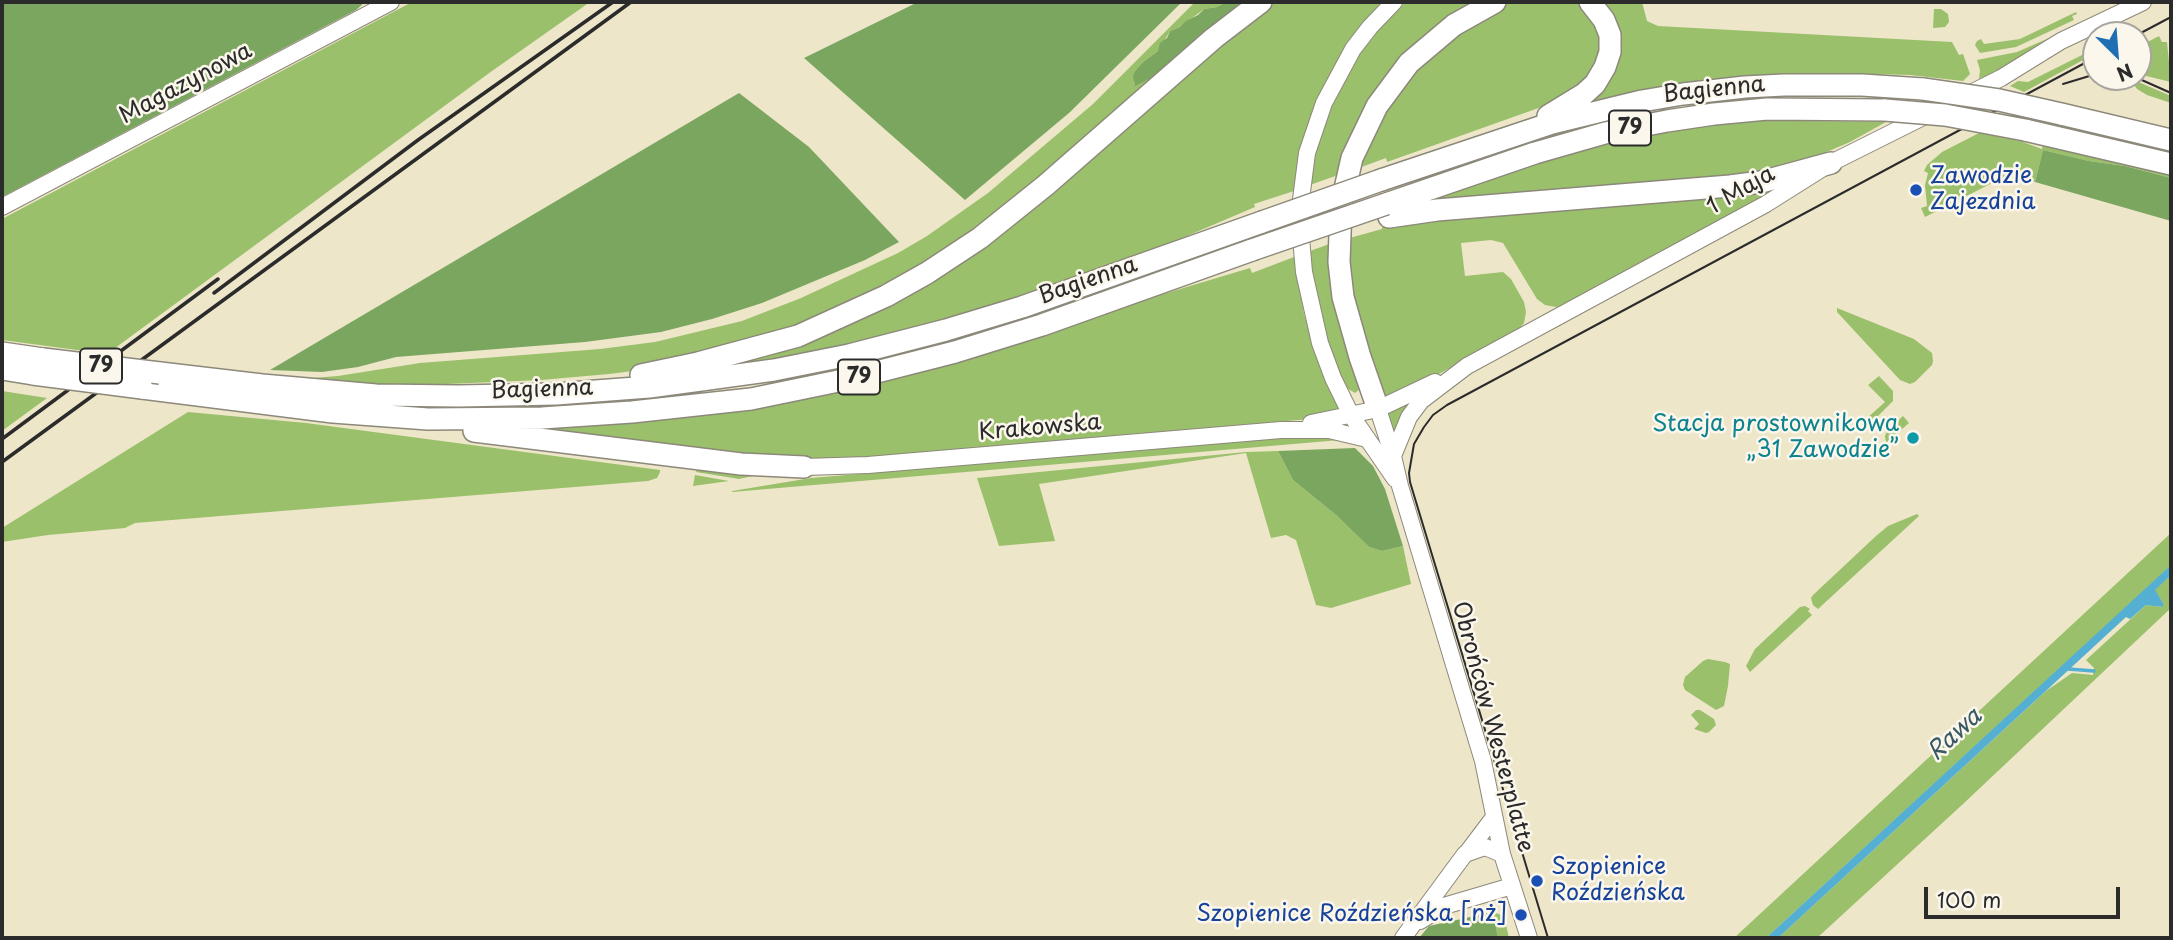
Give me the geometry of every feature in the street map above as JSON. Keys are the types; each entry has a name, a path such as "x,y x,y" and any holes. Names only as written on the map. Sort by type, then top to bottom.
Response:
{"main road":[{"path":"556,394 698,363 798,336 886,296 928,273 1005,219 1214,38 1261,2"},
{"path":"1378,409 1343,297 1339,262 1342,205 1352,158 1377,106 1409,63 1454,25 1494,2"},
{"path":"1512,135 1584,94 1600,75 1610,52 1610,35 1604,20 1590,2"},
{"name":"Bagienna","path":"2,353 38,366 142,388 190,377 376,396 556,394 649,387 774,370 898,343 1022,307 1512,135 1617,107 1714,90 1784,85 1862,85 1923,89 1999,100 2171,140"},
{"name":"Bagienna","path":"2,369 38,366 164,382 207,396 333,412 428,419 542,418 655,410 751,399 840,381 996,340 1252,250 1306,222 1388,210 1535,152 1643,125 1767,109 1885,110 1945,115 2025,130 2171,164"},
{"path":"1388,210 1437,210 1730,186 1761,182 1830,163"},
{"path":"428,419 463,429 677,457 804,467"}],"street":[{"name":"Magazynowa","path":"2,207 391,2"},
{"path":"1306,222 1307,153 1324,103 1353,49 1394,2"},
{"name":"1 Maja","path":"1393,456 1409,417 1421,401 1467,366 1766,204 1830,163 2001,78 2061,41 2143,2"},
{"name":"Obrońców Westerplatte","path":"1306,222 1304,272 1320,342 1351,415 1400,486"},
{"name":"Krakowska","path":"1281,430 1378,409 1467,366"},
{"name":"Obrońców Westerplatte","path":"1378,409 1483,761 1502,854 1529,938"},
{"name":"Krakowska","path":"804,467 869,465 1281,430 1329,430 1367,439"},
{"path":"1408,932 1494,817"},
{"path":"1465,854 1485,847 1502,854"},
{"path":"1408,932 1444,906 1512,887"}],"green space":[{"path":"2,2 365,2 356,10 2,197"},
{"path":"412,2 590,2 107,354 2,340 2,219"},
{"path":"918,2 1182,2 1069,113 965,200 804,58"},
{"path":"1195,2 1226,2 1204,9 1170,31 1158,51 1135,71 1134,84 1151,78 1155,80 1002,211 923,265 812,322 641,370 609,374 400,386 339,385 300,379 420,363 655,342 742,321 801,298 898,253 988,193 1093,104"},
{"path":"1226,2 1249,2 1155,80 1151,78 1135,86 1135,71 1158,51 1160,43 1167,38 1170,31 1204,9"},
{"path":"1276,2 1384,2 1356,33 1326,81 1303,138 1294,191 1254,204 1255,207 1140,256 1024,298 844,348 730,368 857,320 1180,80"},
{"path":"1405,2 1478,2 1443,23 1341,174 1310,185 1319,136 1338,90 1361,52"},
{"path":"1512,2 1579,2 1591,12 1604,40 1590,78 1561,100 1387,162 1386,158 1356,169 1372,126 1418,62 1497,8"},
{"path":"1601,2 1642,2 1647,21 1658,26 1952,42 1959,55 1963,54 1970,74 1963,81 1910,75 1835,73 1589,103 1604,83"},
{"path":"1934,9 1941,9 1948,14 1949,22 1945,27 1933,28"},
{"path":"2076,12 2077,14 2072,16 2074,20 2016,47 1980,53 1975,45 1981,39 1984,44 2020,39"},
{"path":"2159,36 2162,42 2167,42 2171,82 2152,77 2152,40"},
{"path":"2049,38 1999,70 1979,79 1977,60 2017,52"},
{"path":"2082,55 2082,61 2024,92 2010,86 2018,81 2028,82"},
{"path":"2152,88 2171,96 2171,103 2140,91 2152,91"},
{"path":"739,93 809,147 899,242 865,260 762,303 661,332 585,342 396,357 358,367 322,372 270,370"},
{"path":"1800,118 1801,121 1886,122 1850,142 1808,160 1753,176 1425,204 1423,200 1542,160 1614,140 1688,126"},
{"path":"2027,119 2058,125 2060,122 2171,148 2171,156 2027,122"},
{"path":"1979,133 2020,141 2042,149 2043,143 2171,173 2171,178 2043,150 2035,182 2013,175 2006,176 1925,217 1921,208 1927,206 1925,185 1928,173 1924,171 1927,165 1942,152"},
{"path":"2043,150 2171,178 2171,221 2035,182"},
{"path":"1778,189 1565,305 1556,307 1545,305 1537,299 1503,243 1491,240 1461,243 1465,276 1503,272 1511,279 1524,302 1524,323 1517,331 1419,385 1383,400 1355,319 1346,239 1382,229 1382,224 1397,222"},
{"path":"1332,243 1360,389 1355,393 1343,382 1330,349 1310,261 1310,251"},
{"path":"1294,257 1304,314 1320,367 1328,388 1342,411 1310,419 858,458 816,459 768,458 519,427 651,418 1130,304 1250,268 1252,273"},
{"path":"1837,308 1914,339 1932,353 1932,365 1915,382 1910,384 1900,380 1837,312"},
{"path":"1879,376 1893,391 1893,401 1871,423 1866,424 1866,419 1885,402 1868,385"},
{"path":"2,391 47,398 2,431"},
{"path":"1413,399 1393,439 1384,413"},
{"path":"188,412 306,423 660,472 657,478 648,481 135,523 125,528 2,542 2,528"},
{"path":"1903,416 1909,423 1886,443 1887,431"},
{"path":"1331,434 1352,439 732,492 811,478"},
{"path":"1355,448 1373,466 1385,489 1403,546 1382,551 1369,547 1336,515 1293,480 1278,451"},
{"path":"1278,451 1293,480 1336,515 1369,547 1382,551 1403,546 1411,584 1331,608 1316,605 1296,540 1286,535 1271,538 1246,453 1039,484 1055,541 999,546 977,478 1246,452"},
{"path":"698,468 757,475 739,479 696,472"},
{"path":"695,475 729,481 693,486"},
{"path":"1917,514 1919,516 1818,609 1813,605 1813,595 1876,536 1888,526"},
{"path":"2171,533 2171,565 2161,575 1766,938 1734,938"},
{"path":"2171,575 2171,608 1963,804 1817,938 1778,938 2046,691 2072,673 2093,675 2094,668 2086,660 2146,605 2163,607 2154,590"},
{"path":"1800,607 1810,609 1808,611 1812,615 1750,672 1746,666 1755,649"},
{"path":"1708,659 1730,664 1724,706 1716,710 1685,690 1683,685 1685,677"},
{"path":"1696,710 1714,719 1716,725 1709,732 1694,729 1699,724 1691,715"},
{"path":"1493,912 1504,916 1509,938 1498,938"},
{"path":"1493,912 1498,938 1419,938 1429,926"}],"water":[{"path":"2171,565 2171,575 2155,590 2163,607 2146,605 2130,619 2126,617 1778,938 1766,938"}],"waterway":[{"path":"2068,669 2094,671"}],"tram line":[{"path":"2152,27 2171,17"},
{"path":"2171,38 2171,56"},
{"path":"1548,938 1410,482 1414,444 1424,427 1433,415 1447,405 2082,65"},
{"path":"2063,84 2082,78"},
{"path":"2152,85 2171,93"}],"railway":[{"path":"214,293 418,140 613,2"},
{"path":"2,462 631,2"},
{"path":"2,439 218,279"}],"place":[{"name":"Zawodzie Zajezdnia","path":"1916,190"},
{"name":"Stacja prostownikowa „31 Zawodzie”","path":"1913,438"},
{"name":"Szopienice Roździeńska","path":"1537,881"},
{"name":"Szopienice Roździeńska [nż]","path":"1521,915"}],"water label":[{"name":"Rawa","path":"1955,735"}]}
